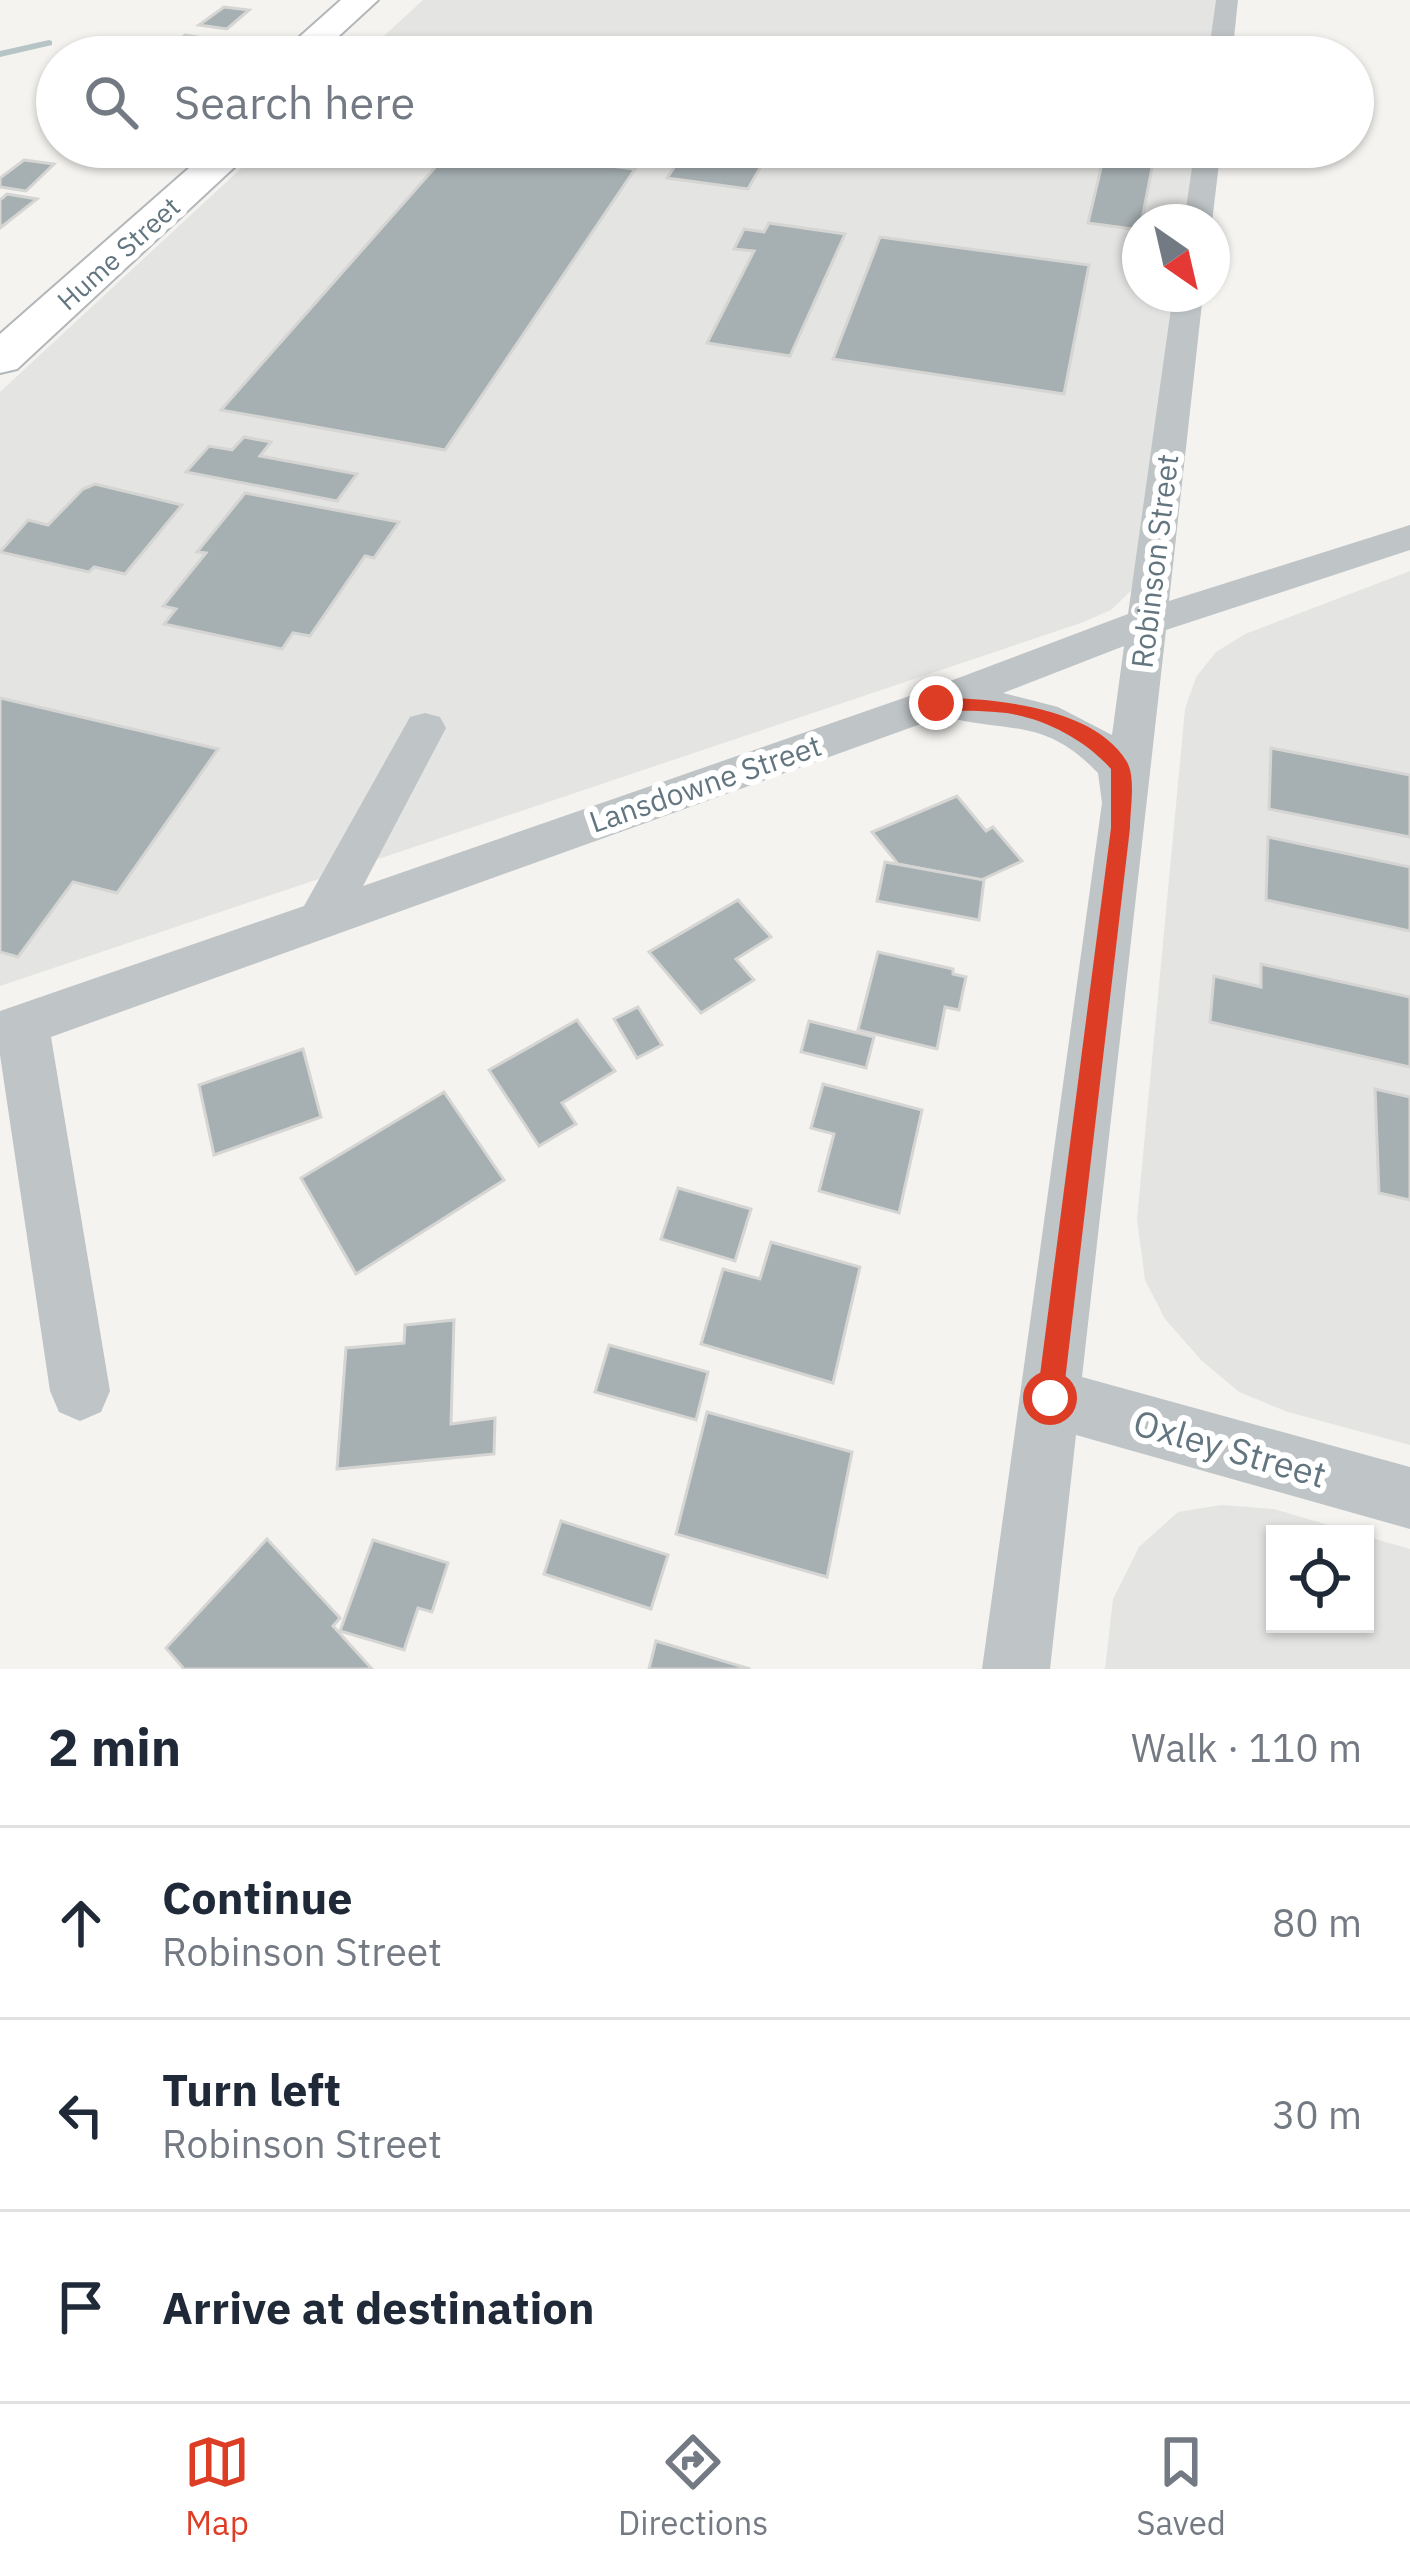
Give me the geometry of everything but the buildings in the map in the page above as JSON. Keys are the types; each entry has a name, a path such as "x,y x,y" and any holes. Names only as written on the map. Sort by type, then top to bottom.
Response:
{"main road":[{"path":"320,36 361,0"},
{"path":"360,36 400,0"},
{"name":"Hume Street","path":"0,313 168,168"},
{"name":"Hume Street","path":"0,359 213,168"}],"street":[{"path":"1223,36 1227,0"},
{"path":"1200,204 1205,168"},
{"name":"Robinson Street","path":"1016,1669 1186,312"},
{"name":"Lansdowne Street","path":"12,1029 936,703 1144,623 1410,537"},
{"name":"Robinson Street","path":"936,703 1002,705 1039,714 1101,745 1120,768 1120,828"},
{"path":"321,919 425,728"},
{"path":"12,1029 80,1390"},
{"name":"Oxley Street","path":"1050,1398 1410,1498"}],"shaded area":[{"path":"423,0 1217,0 1212,36 384,36"},
{"path":"241,168 1194,168 1189,204 1122,204 1122,312 1175,312 1138,584 1111,610 0,986 0,392"},
{"path":"1410,571 1410,1445 1288,1412 1239,1392 1201,1360 1165,1319 1145,1280 1137,1219 1185,709 1196,677 1216,652 1245,634"},
{"path":"1221,1505 1274,1509 1328,1525 1266,1525 1266,1633 1374,1633 1374,1539 1410,1549 1410,1669 1105,1669 1113,1599 1139,1547 1178,1512"}],"waterway":[{"path":"0,54 36,46"}],"route":[{"path":"936,703 1002,705 1039,714 1101,745 1120,768 1120,828 1050,1398"}]}
